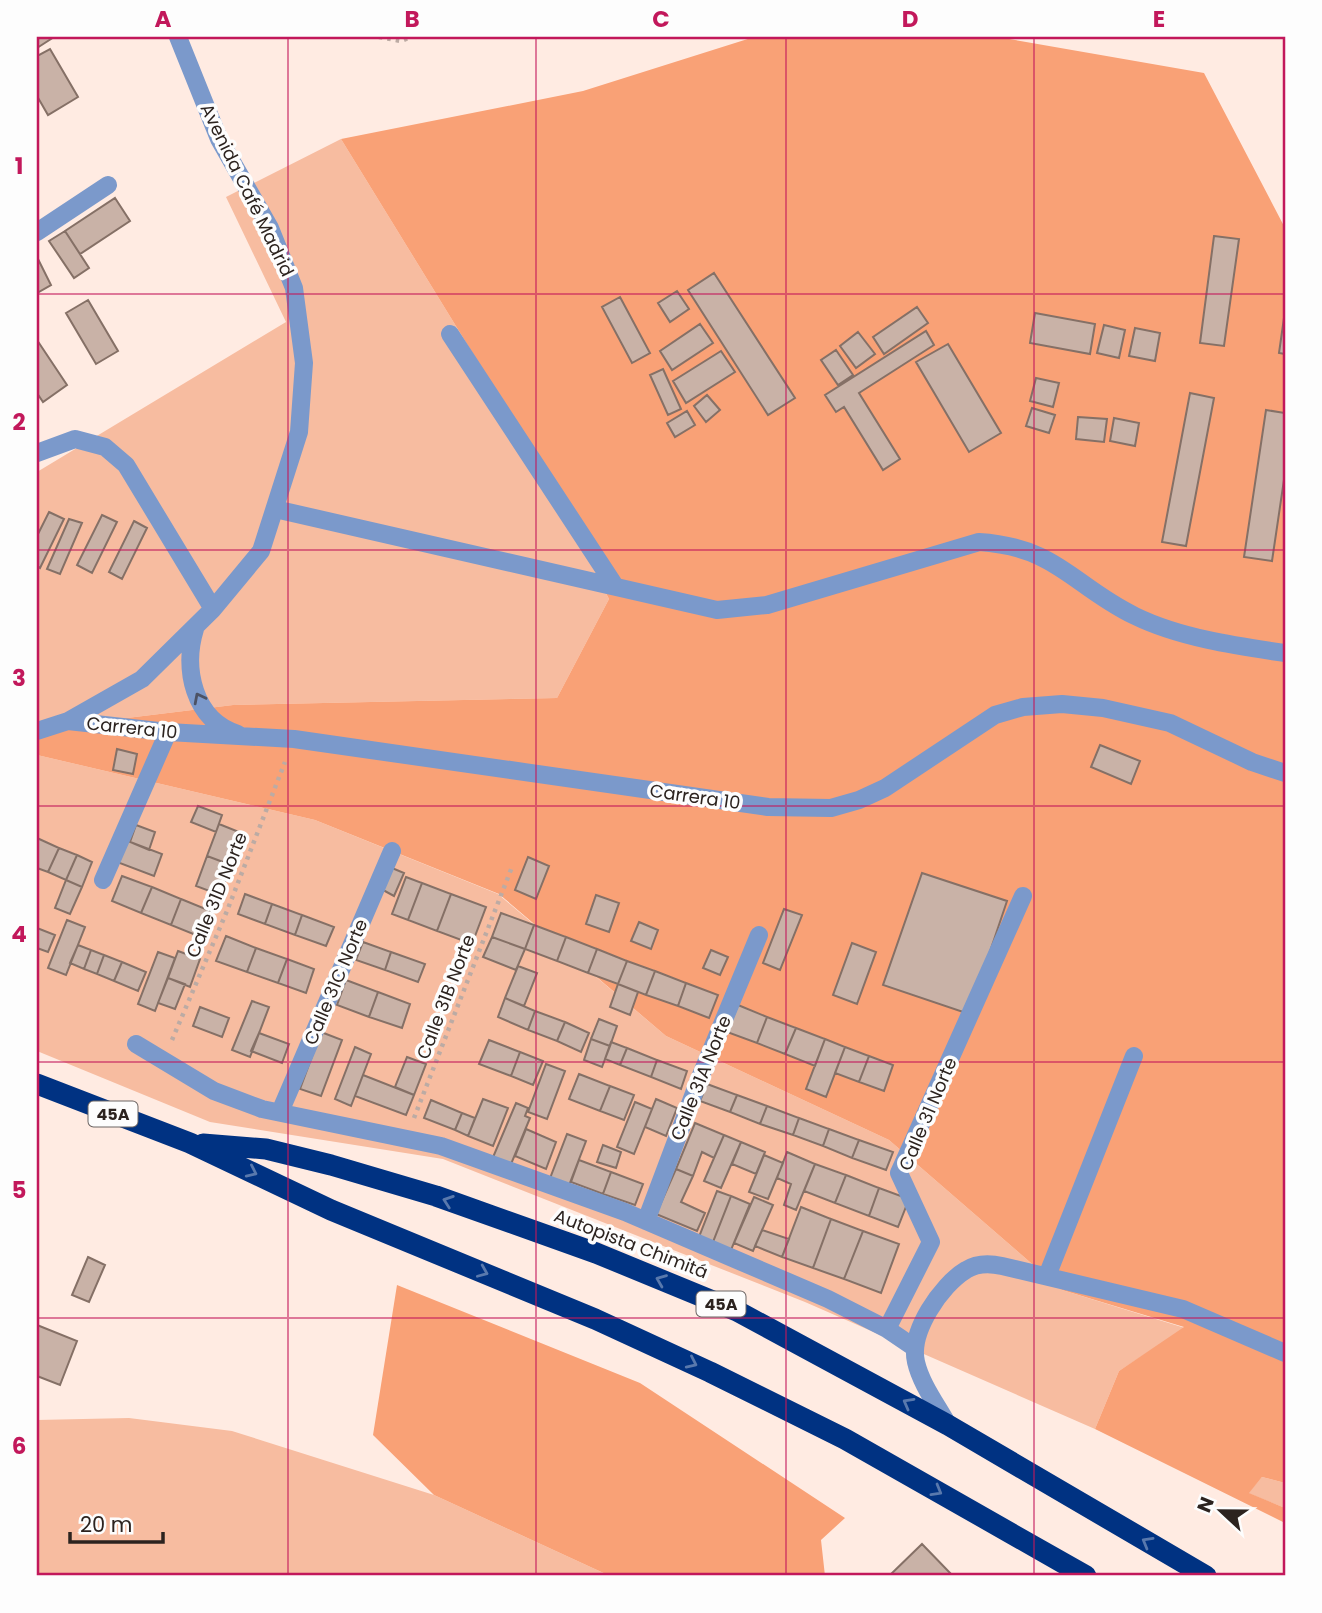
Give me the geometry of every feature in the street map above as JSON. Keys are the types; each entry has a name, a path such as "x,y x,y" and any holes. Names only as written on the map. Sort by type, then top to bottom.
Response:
{"highway":[{"name":"Autopista Chimitá","path":"37,1084 190,1143 331,1210 595,1319 710,1372 845,1439 1086,1576"},
{"name":"Autopista Chimitá","path":"190,1143 266,1149 436,1196 596,1253 737,1311 948,1425 1206,1576"}],"street":[{"name":"Avenida Café Madrid","path":"37,731 68,721 142,680 213,609 261,551 299,432 304,363 294,288 270,228 219,139 178,37"},
{"path":"37,232 108,185"},
{"path":"450,334 615,586"},
{"path":"37,453 75,439 105,447 116,456 126,465 213,609"},
{"path":"275,509 717,610 766,605 979,542 1000,544 1040,554 1110,602 1159,627 1285,653"},
{"path":"196,628 189,662 197,696 221,726 251,737"},
{"name":"Carrera 10","path":"68,721 168,732 294,739 768,807 831,808 885,788 995,715 1023,707 1062,704 1103,708 1170,723 1252,762 1285,773"},
{"path":"103,880 168,732"},
{"name":"Calle 31C Norte","path":"280,1112 392,851"},
{"name":"Calle 31 Norte","path":"887,1329 932,1242 900,1173 1023,896"},
{"name":"Calle 31A Norte","path":"646,1221 699,1080 759,935"},
{"path":"136,1044 214,1091 280,1112 441,1146 646,1221 828,1299 887,1329 915,1348"},
{"path":"1047,1276 1134,1056"},
{"path":"948,1425 921,1374 915,1348 920,1323 965,1270 991,1264 1184,1309 1285,1353"}],"path":[{"path":"379,37 401,41 411,37"},
{"name":"Calle 31D Norte","path":"164,1060 228,911 294,739"},
{"name":"Calle 31B Norte","path":"406,1138 512,867"}],"shaded area":[{"path":"754,37 998,37 1204,73 1285,228 1285,1483 1262,1477 1249,1493 1285,1508 1285,1523 1095,1429 1119,1371 1184,1327 1062,1290 889,1140 666,1036 499,894 315,820 37,755 37,729 233,705 557,698 609,599 534,453 341,139 583,91"},
{"path":"341,139 534,453 609,599 557,698 233,705 37,729 37,472 286,322 226,197"},
{"path":"37,755 315,820 498,894 666,1036 889,1140 1062,1290 1185,1328 1119,1371 1095,1429 805,1302 443,1159 210,1122 37,1051"},
{"path":"397,1285 640,1383 845,1518 821,1540 825,1576 610,1576 434,1495 373,1435"},
{"path":"129,1418 232,1431 434,1495 610,1576 37,1576 37,1420"},
{"path":"1262,1477 1285,1483 1285,1508 1248,1493"}],"building":[{"path":"37,37 54,37 37,48"},
{"path":"50,49 78,97 48,115 37,96 37,56"},
{"path":"115,198 130,221 80,254 65,231"},
{"path":"65,231 89,268 74,278 49,241"},
{"path":"1214,236 1239,239 1224,346 1200,343"},
{"path":"37,257 51,285 37,293"},
{"path":"714,273 795,398 768,415 688,290"},
{"path":"677,291 689,309 670,322 658,303"},
{"path":"620,297 650,353 632,363 602,307"},
{"path":"88,300 118,351 96,364 66,313"},
{"path":"917,307 928,323 884,354 873,337"},
{"path":"1285,311 1285,354 1279,353"},
{"path":"1035,313 1095,324 1090,354 1030,343"},
{"path":"700,324 713,343 672,370 660,351"},
{"path":"1104,325 1125,330 1119,358 1097,353"},
{"path":"1135,328 1160,333 1155,361 1129,356"},
{"path":"926,331 934,345 859,393 900,459 883,470 844,407 836,412 825,395"},
{"path":"858,332 875,354 856,368 840,346"},
{"path":"37,340 67,385 43,402 37,393"},
{"path":"948,344 1001,433 969,452 916,362"},
{"path":"836,350 853,375 838,385 821,360"},
{"path":"721,351 735,372 686,403 673,381"},
{"path":"663,369 681,409 668,415 650,375"},
{"path":"1036,378 1059,383 1053,407 1030,401"},
{"path":"1190,393 1214,398 1186,546 1162,542"},
{"path":"707,395 720,410 706,422 694,406"},
{"path":"1032,408 1055,415 1049,433 1026,426"},
{"path":"1266,410 1285,413 1285,473 1272,561 1244,557"},
{"path":"687,411 695,425 675,437 667,423"},
{"path":"1078,417 1107,419 1104,442 1076,439"},
{"path":"1114,418 1139,423 1135,446 1110,441"},
{"path":"49,512 64,519 40,568 37,566 37,536"},
{"path":"102,515 117,522 92,573 77,565"},
{"path":"69,519 82,523 60,574 47,569"},
{"path":"134,521 147,528 122,579 109,572"},
{"path":"1100,745 1140,761 1131,784 1091,767"},
{"path":"117,749 137,754 133,774 113,770"},
{"path":"198,806 222,815 216,832 191,822"},
{"path":"219,824 244,834 231,865 207,856"},
{"path":"136,825 155,832 149,850 130,842"},
{"path":"37,838 59,848 48,872 37,868"},
{"path":"125,840 162,854 154,876 117,862"},
{"path":"59,848 77,855 66,880 48,872"},
{"path":"77,855 92,862 82,887 66,880"},
{"path":"207,856 231,865 220,895 196,886"},
{"path":"528,857 549,866 536,899 515,890"},
{"path":"392,868 404,873 394,896 383,890"},
{"path":"922,873 1007,901 969,1014 883,985"},
{"path":"122,876 152,887 141,913 112,901"},
{"path":"406,877 422,883 408,920 392,914"},
{"path":"66,880 82,887 70,914 55,908"},
{"path":"422,883 451,894 437,931 408,920"},
{"path":"152,887 181,899 171,925 141,913"},
{"path":"245,894 272,904 265,924 238,914"},
{"path":"451,894 486,907 472,944 437,931"},
{"path":"596,895 619,903 609,932 586,924"},
{"path":"181,899 213,912 203,938 171,925"},
{"path":"272,904 302,915 295,935 265,924"},
{"path":"784,909 802,915 780,970 763,963"},
{"path":"501,913 534,925 525,949 492,937"},
{"path":"302,915 334,927 326,946 295,935"},
{"path":"67,920 85,927 66,975 48,968"},
{"path":"639,922 658,930 651,949 631,941"},
{"path":"534,925 566,937 557,961 525,949"},
{"path":"37,928 55,935 48,952 37,948"},
{"path":"226,936 256,948 247,972 216,961"},
{"path":"492,937 525,949 516,970 483,957"},
{"path":"566,937 597,949 588,973 557,961"},
{"path":"363,942 391,952 385,970 356,960"},
{"path":"852,943 876,952 857,1004 833,995"},
{"path":"78,945 91,950 84,969 70,963"},
{"path":"256,948 287,959 278,983 247,972"},
{"path":"597,949 627,961 618,984 588,973"},
{"path":"91,950 104,955 97,974 84,969"},
{"path":"711,950 728,957 720,975 703,968"},
{"path":"178,951 200,959 190,987 168,978"},
{"path":"158,952 175,958 155,1011 138,1004"},
{"path":"391,952 425,964 418,982 385,970"},
{"path":"104,955 122,962 114,981 97,974"},
{"path":"287,959 314,969 306,993 278,983"},
{"path":"627,961 655,971 646,995 618,984"},
{"path":"122,962 146,972 138,991 114,981"},
{"path":"518,966 537,973 524,1006 505,998"},
{"path":"655,971 686,983 678,1006 646,995"},
{"path":"168,978 185,984 175,1009 158,1003"},
{"path":"346,980 378,992 369,1017 337,1005"},
{"path":"686,983 718,995 709,1018 678,1006"},
{"path":"618,984 638,992 630,1015 610,1007"},
{"path":"378,992 410,1004 402,1028 369,1017"},
{"path":"505,998 535,1011 528,1030 498,1017"},
{"path":"252,1001 269,1007 250,1057 232,1050"},
{"path":"738,1005 767,1017 757,1043 727,1032"},
{"path":"200,1007 229,1018 222,1037 193,1026"},
{"path":"535,1011 565,1022 557,1041 528,1030"},
{"path":"767,1017 796,1028 785,1054 757,1043"},
{"path":"599,1019 617,1026 610,1046 591,1039"},
{"path":"565,1022 589,1033 581,1052 557,1041"},
{"path":"796,1028 825,1039 815,1066 785,1054"},
{"path":"321,1032 342,1040 321,1096 300,1089"},
{"path":"259,1033 289,1044 282,1063 251,1051"},
{"path":"591,1039 610,1046 602,1067 584,1060"},
{"path":"825,1039 845,1047 826,1097 806,1089"},
{"path":"489,1040 520,1052 511,1076 479,1064"},
{"path":"611,1042 627,1048 620,1065 605,1059"},
{"path":"355,1047 371,1054 351,1106 335,1099"},
{"path":"845,1047 869,1056 859,1082 835,1073"},
{"path":"627,1048 657,1060 651,1077 620,1065"},
{"path":"520,1052 543,1061 533,1085 511,1076"},
{"path":"869,1056 893,1065 884,1091 859,1082"},
{"path":"407,1057 426,1064 414,1095 395,1087"},
{"path":"657,1060 687,1071 681,1089 651,1077"},
{"path":"546,1064 565,1071 547,1119 528,1112"},
{"path":"579,1074 610,1086 600,1111 569,1099"},
{"path":"363,1075 414,1095 406,1115 355,1096"},
{"path":"707,1084 737,1095 730,1112 700,1101"},
{"path":"610,1086 634,1095 624,1120 600,1111"},
{"path":"737,1095 767,1106 760,1124 730,1112"},
{"path":"483,1099 508,1108 493,1146 468,1136"},
{"path":"656,1099 677,1108 666,1136 645,1127"},
{"path":"431,1100 462,1113 455,1130 424,1118"},
{"path":"635,1102 652,1109 634,1154 617,1147"},
{"path":"516,1103 528,1108 525,1116 530,1118 509,1169 491,1162"},
{"path":"767,1106 799,1118 793,1135 760,1124"},
{"path":"462,1113 475,1118 468,1136 455,1130"},
{"path":"799,1118 829,1129 823,1146 793,1135"},
{"path":"695,1123 724,1135 714,1158 702,1152 693,1176 676,1169"},
{"path":"526,1129 556,1142 546,1169 515,1156"},
{"path":"829,1129 859,1140 852,1158 823,1146"},
{"path":"567,1134 586,1141 568,1188 549,1181"},
{"path":"724,1135 741,1142 721,1188 704,1181"},
{"path":"859,1140 893,1152 886,1170 852,1158"},
{"path":"741,1142 765,1152 756,1174 732,1164"},
{"path":"603,1145 621,1152 616,1168 597,1162"},
{"path":"787,1152 815,1164 796,1210 784,1205 791,1184 777,1178"},
{"path":"764,1155 783,1163 768,1199 749,1192"},
{"path":"579,1160 611,1172 603,1194 571,1182"},
{"path":"815,1164 846,1175 835,1203 804,1191"},
{"path":"676,1169 693,1176 681,1202 705,1213 697,1231 656,1214"},
{"path":"611,1172 643,1184 635,1205 603,1194"},
{"path":"846,1175 879,1188 869,1216 835,1203"},
{"path":"879,1188 909,1199 898,1227 869,1216"},
{"path":"717,1191 731,1196 713,1242 699,1237"},
{"path":"731,1196 750,1204 731,1250 713,1242"},
{"path":"754,1197 773,1205 753,1251 734,1243"},
{"path":"801,1207 831,1219 813,1268 782,1257"},
{"path":"831,1219 863,1231 844,1279 813,1268"},
{"path":"762,1230 789,1239 782,1257 755,1246"},
{"path":"863,1231 899,1244 881,1293 844,1279"},
{"path":"88,1257 105,1265 89,1302 72,1295"},
{"path":"37,1325 77,1341 60,1385 37,1376"},
{"path":"922,1544 953,1576 889,1576"}]}
